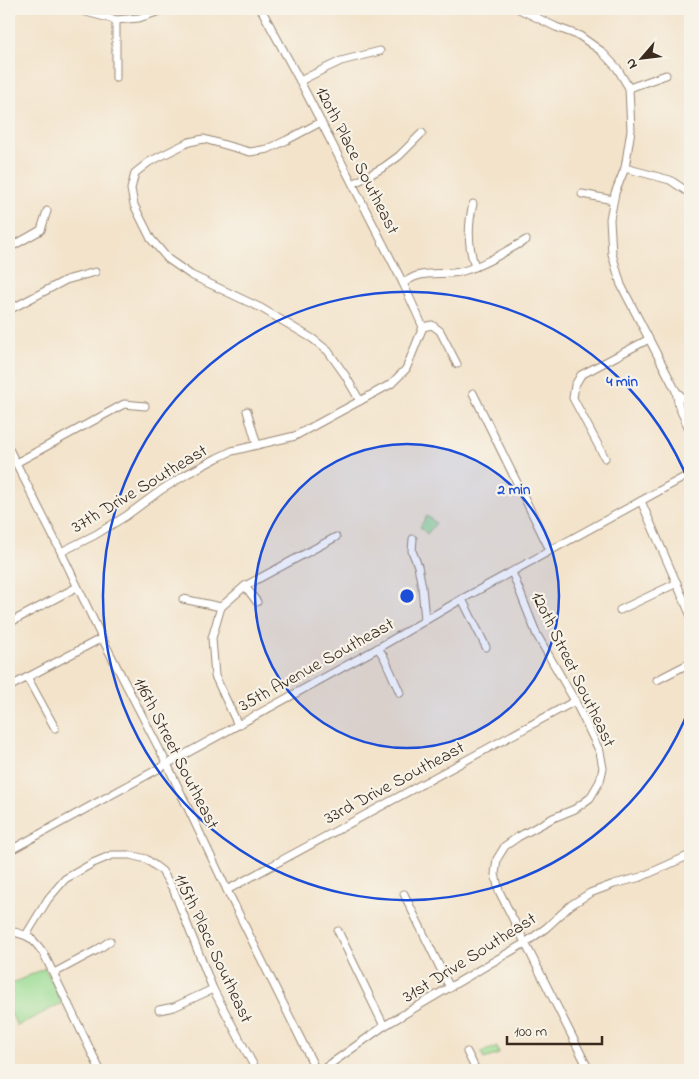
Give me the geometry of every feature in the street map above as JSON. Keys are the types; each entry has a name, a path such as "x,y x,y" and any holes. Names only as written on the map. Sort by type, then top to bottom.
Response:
{"street":[{"path":"75,9 116,20 139,18 166,9"},
{"name":"120th Place Southeast","path":"261,9 353,184 423,327"},
{"path":"519,9 580,36 601,51 617,68 629,88 631,130 625,168 615,193 610,219 612,254 621,285 676,391 679,407 690,431"},
{"path":"116,20 116,78"},
{"path":"300,80 341,62 380,51"},
{"path":"629,88 666,75"},
{"path":"320,122 268,149 250,152 204,139 189,142 149,162 135,173 131,189 134,205 151,239 168,259 191,275 261,308 313,339 328,351 360,401"},
{"path":"353,184 384,167 399,156 422,133"},
{"path":"625,168 670,180 688,192"},
{"path":"582,194 613,200"},
{"path":"473,204 469,231 471,256 475,267"},
{"path":"9,248 41,230 47,211"},
{"path":"403,283 416,276 451,274 464,271 526,240"},
{"path":"9,310 66,280 95,272"},
{"path":"423,327 432,326 440,331 457,364"},
{"name":"37th Drive Southeast","path":"61,552 95,535 126,516 161,490 187,474 232,451 295,436 391,384 406,369 423,327"},
{"path":"605,458 573,398 575,385 581,375 649,339"},
{"path":"676,391 686,401 690,409"},
{"path":"473,393 550,550"},
{"path":"13,462 124,404 146,406"},
{"path":"247,411 257,445"},
{"name":"116th Street Southeast","path":"9,449 13,462 61,552 102,638 167,764 316,1070"},
{"name":"35th Avenue Southeast","path":"9,851 690,474"},
{"path":"641,500 690,614"},
{"path":"238,725 216,676 212,638 221,607 245,586 336,537"},
{"path":"412,539 412,551 418,566 422,587 425,620"},
{"name":"120th Street Southeast","path":"512,572 537,635 575,701 600,752 604,768 600,781 590,798 576,810 553,818 518,837 505,846 497,859 495,874 499,891 525,943"},
{"path":"620,610 676,583"},
{"path":"245,586 256,602"},
{"path":"9,623 77,587"},
{"path":"183,599 221,607"},
{"path":"462,599 486,647"},
{"path":"9,687 102,638"},
{"path":"378,648 400,693"},
{"path":"657,680 690,663"},
{"path":"28,677 55,728"},
{"name":"33rd Drive Southeast","path":"227,890 575,701"},
{"name":"115th Place Southeast","path":"26,935 48,899 65,879 93,863 112,855 130,855 146,859 162,871 174,891 213,989 256,1070"},
{"name":"31st Drive Southeast","path":"322,1070 384,1026 525,943 546,928 571,905 590,893 641,877 690,855"},
{"path":"404,894 450,988"},
{"path":"9,931 26,935 34,940 44,954 100,1070"},
{"path":"338,931 384,1026"},
{"path":"54,973 110,941"},
{"path":"525,943 588,1070"},
{"path":"159,1010 174,1007 213,989"},
{"path":"467,1052 476,1070"}],"green space":[{"path":"427,516 436,523 427,534 420,527"},
{"path":"45,968 62,1003 17,1026 9,1009 9,985"},
{"path":"497,1047 499,1054 484,1059 481,1052"}]}
